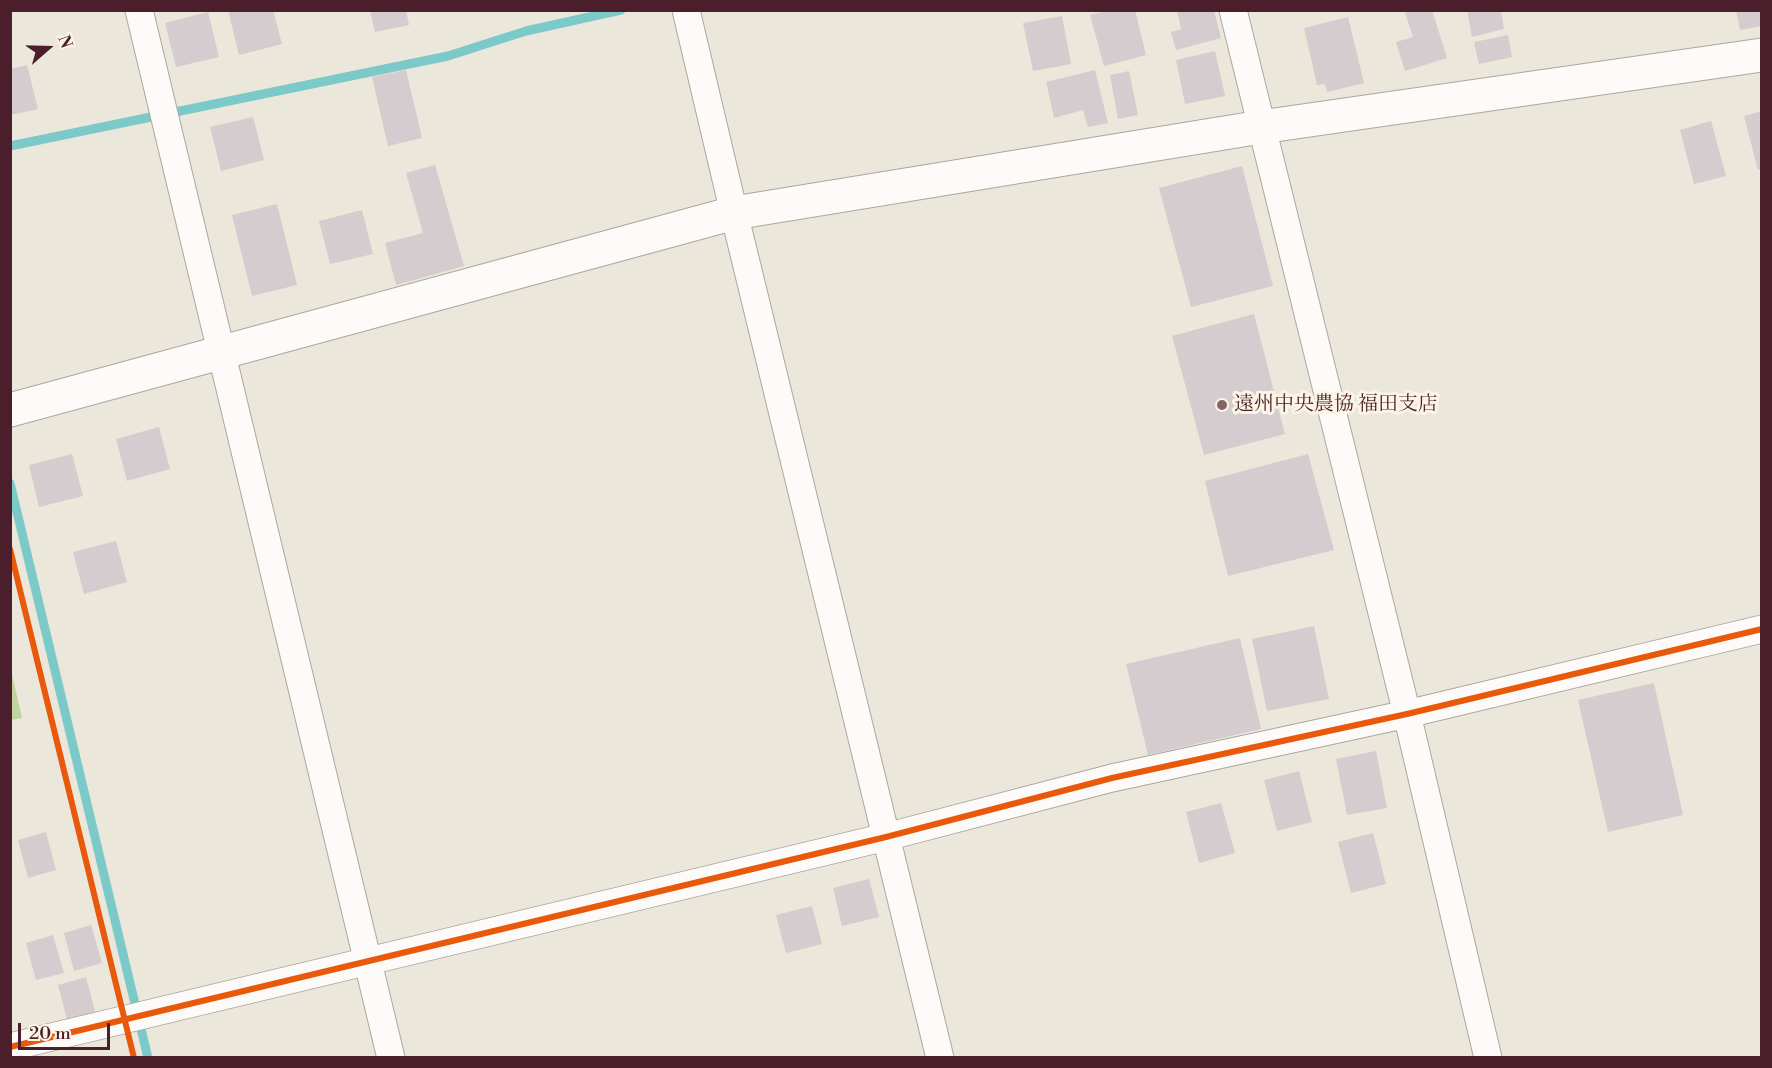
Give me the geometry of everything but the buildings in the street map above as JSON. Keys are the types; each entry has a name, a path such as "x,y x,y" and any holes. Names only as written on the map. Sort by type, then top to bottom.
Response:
{"street":[{"path":"139,10 391,1058"},
{"path":"686,10 940,1058"},
{"path":"1233,10 1407,714 1488,1058"},
{"path":"10,410 734,213 1261,127 1761,55"},
{"path":"10,1047 886,837 1112,778 1407,714 1761,629"}],"green space":[{"path":"11,670 22,718 10,720"}],"waterway":[{"path":"10,146 448,56 526,31 621,10"},
{"path":"10,483 148,1058"}],"cycle path":[{"path":"10,549 134,1058"},
{"path":"10,1047 886,837 1112,778 1407,714 1762,629"}],"place":[{"name":"遠州中央農協 福田支店","path":"1222,405"}]}
